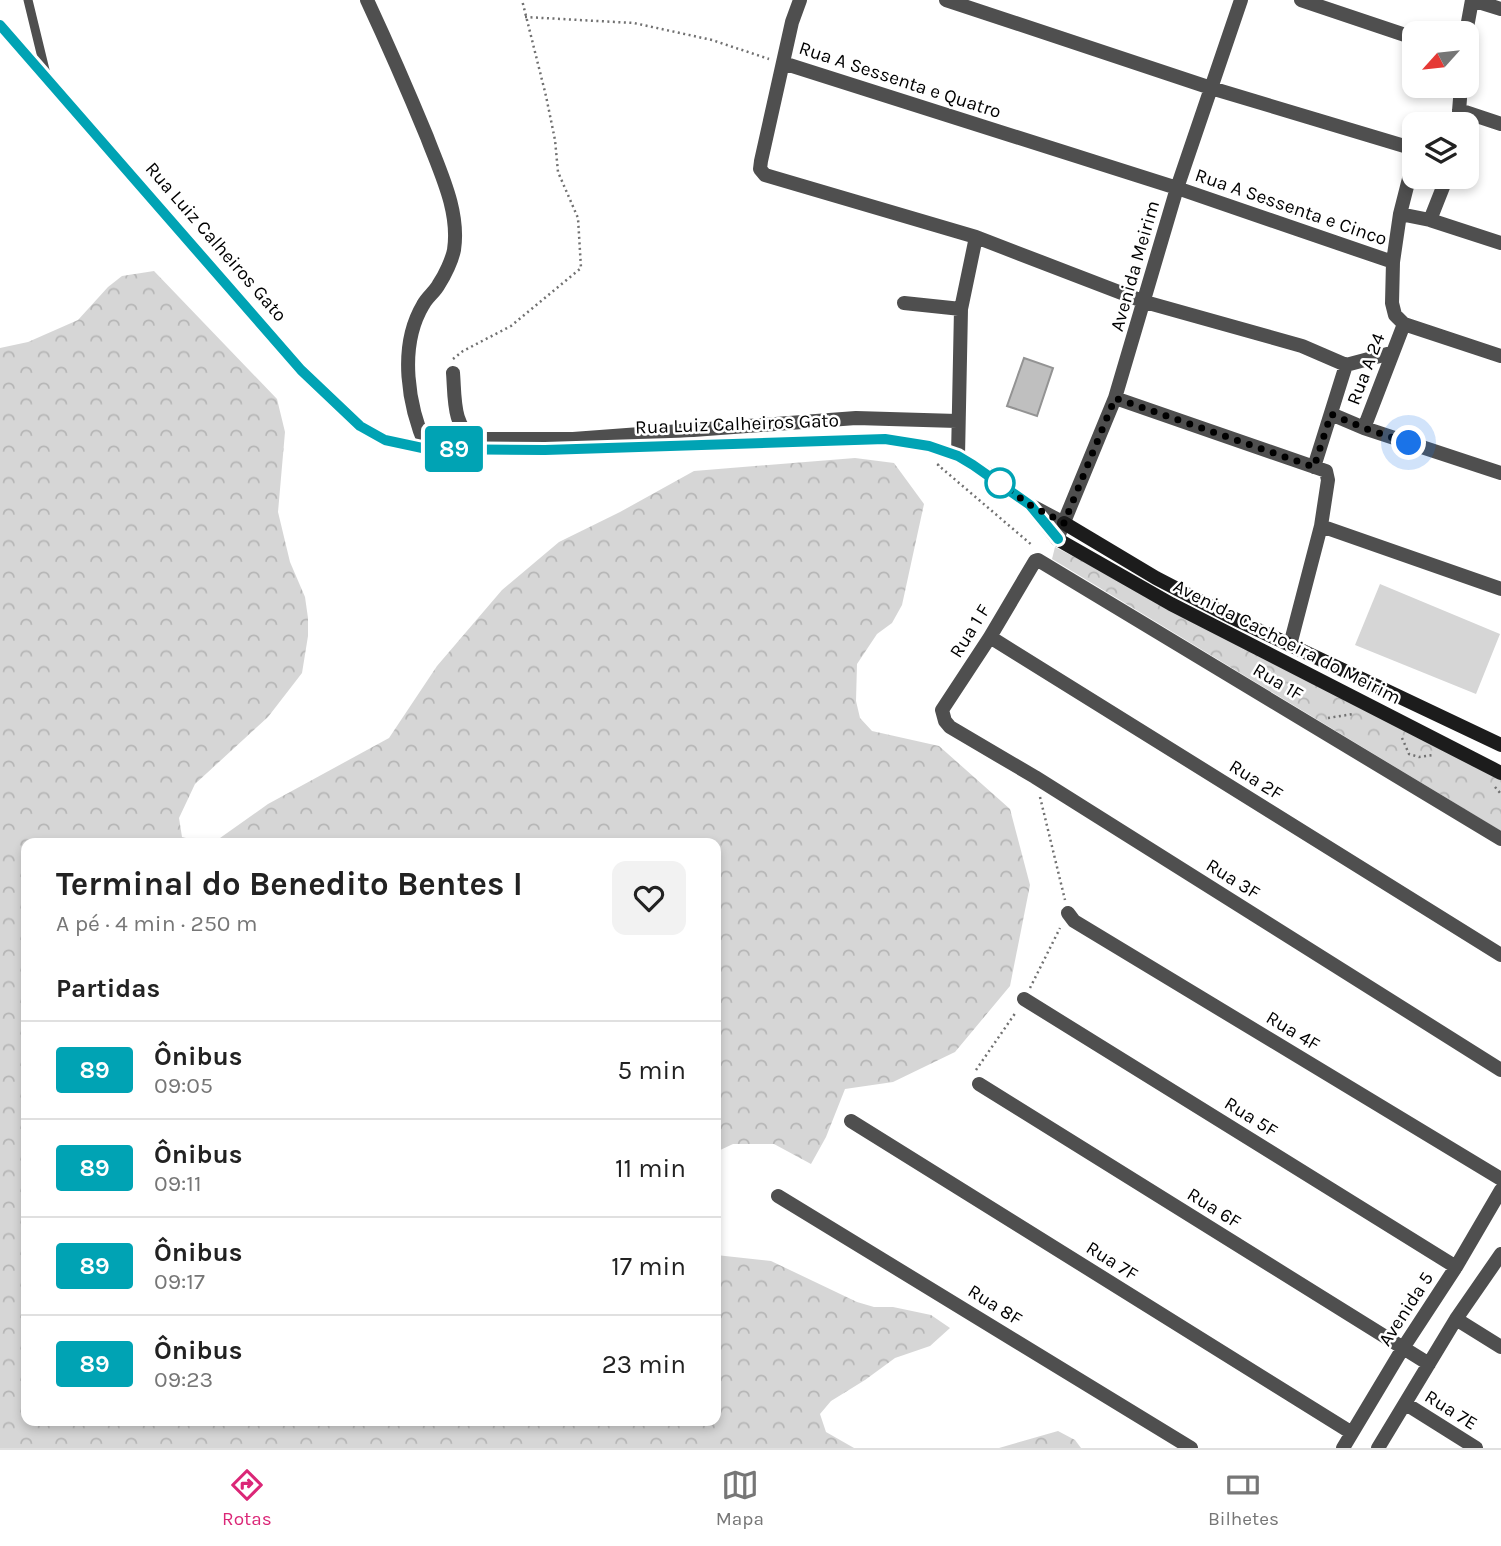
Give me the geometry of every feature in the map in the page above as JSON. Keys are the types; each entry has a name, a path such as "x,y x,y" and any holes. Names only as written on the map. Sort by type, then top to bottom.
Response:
{"street":[{"path":"367,0 410,94 453,209 454,250 439,285 423,303 410,345 410,393 416,424 427,449"},
{"path":"783,63 800,0"},
{"path":"946,0 1211,88 1402,145"},
{"name":"Avenida Meirim","path":"1058,539 1115,398 1177,188 1241,0"},
{"path":"1301,0 1402,34"},
{"path":"1468,21 1472,0 1501,9"},
{"name":"Rua Luiz Calheiros Gato","path":"0,25 301,370 360,426 385,440 427,449 545,450 885,439 929,446 952,454 987,474 1030,505 1064,523"},
{"name":"Rua A Sessenta e Quatro","path":"1177,188 783,63 760,169 765,175 976,237 1145,302 1302,346 1346,365"},
{"path":"1479,120 1501,124"},
{"name":"Rua A Sessenta e Cinco","path":"1177,188 1393,261"},
{"path":"1406,189 1393,261 1392,303 1395,315 1404,324 1501,356"},
{"path":"1430,220 1442,189"},
{"path":"1400,214 1430,220 1501,243"},
{"path":"952,454 957,421 961,309 976,237"},
{"path":"904,303 961,309"},
{"name":"Rua A 24","path":"1364,428 1404,324"},
{"path":"1314,467 1346,365 1391,353"},
{"path":"453,373 458,422 469,436 476,439 573,439 856,418 957,421"},
{"path":"1115,398 1326,471 1328,480 1321,526 1290,645"},
{"path":"1331,414 1364,428 1501,473"},
{"name":"Rua Luiz Calheiros Gato","path":"1030,505 1058,539"},
{"name":"Avenida Cachoeira do Meirim","path":"1064,523 1156,578 1233,618 1501,745"},
{"path":"1321,526 1501,589"},
{"name":"Avenida Cachoeira do Meirim","path":"1058,539 1171,604 1498,780"},
{"name":"Rua 1 F","path":"945,721 942,710 990,637 1036,555"},
{"name":"Rua 1F","path":"1036,555 1038,560 1501,839"},
{"name":"Rua 2F","path":"990,637 1501,955"},
{"name":"Rua 3F","path":"945,721 950,727 1035,777 1501,1070"},
{"name":"Rua 4F","path":"1068,913 1074,921 1501,1179"},
{"name":"Rua 5F","path":"1024,999 1457,1267"},
{"name":"Rua 6F","path":"979,1084 1429,1364"},
{"name":"Rua 7F","path":"852,1121 1352,1433"},
{"name":"Avenida 5","path":"1343,1448 1403,1348 1457,1267 1501,1190"},
{"name":"Rua 8F","path":"778,1196 1191,1448"},
{"path":"1378,1448 1457,1319 1501,1254"},
{"path":"1457,1319 1501,1347"},
{"name":"Rua 7E","path":"1406,1404 1476,1448"}],"lane":[{"path":"28,0 47,79"}],"path":[{"path":"453,373 454,357 511,326 581,268 578,218 558,172 546,96 522,0"},
{"path":"525,17 635,23 712,40 783,63"},
{"path":"952,454 938,466 1036,555"},
{"path":"1321,719 1355,714"},
{"path":"1391,733 1403,739 1409,754 1419,757 1437,755"},
{"path":"1035,777 1068,913"},
{"path":"1498,780 1501,794"}],"green space":[{"path":"154,271 277,399 285,432 278,512 290,562 305,597 308,636 302,673 268,717 195,784 179,818 182,837 186,838 21,838 21,1426 721,1426 721,1256 771,1261 857,1302 931,1315 950,1328 930,1346 895,1358 831,1401 820,1414 826,1432 854,1448 0,1448 0,348 28,342 78,320 108,287 122,276"},
{"path":"855,458 894,463 924,504 902,605 892,623 877,634 857,664 856,701 860,718 872,731 939,746 1010,809 1030,885 1010,986 955,1052 893,1082 845,1089 826,1137 811,1164 774,1144 733,1144 721,1150 721,838 220,838 268,804 389,738 437,666 502,590 559,542 694,471"},
{"path":"1055,547 1501,775 1501,831 1052,559"},
{"path":"1380,584 1500,634 1476,694 1355,645"},
{"path":"1058,1431 1075,1440 1081,1448 999,1448"}],"building":[{"path":"1024,358 1053,368 1037,416 1007,406"}],"bus line":[{"name":"89","path":"0,25 301,370 360,426 385,440 427,449 545,450 885,439 929,446 958,456 1017,494 1030,505 1058,539"}],"route":[{"path":"1000,483 1030,505 1064,523 1115,398 1314,467 1331,414 1409,443"}]}
